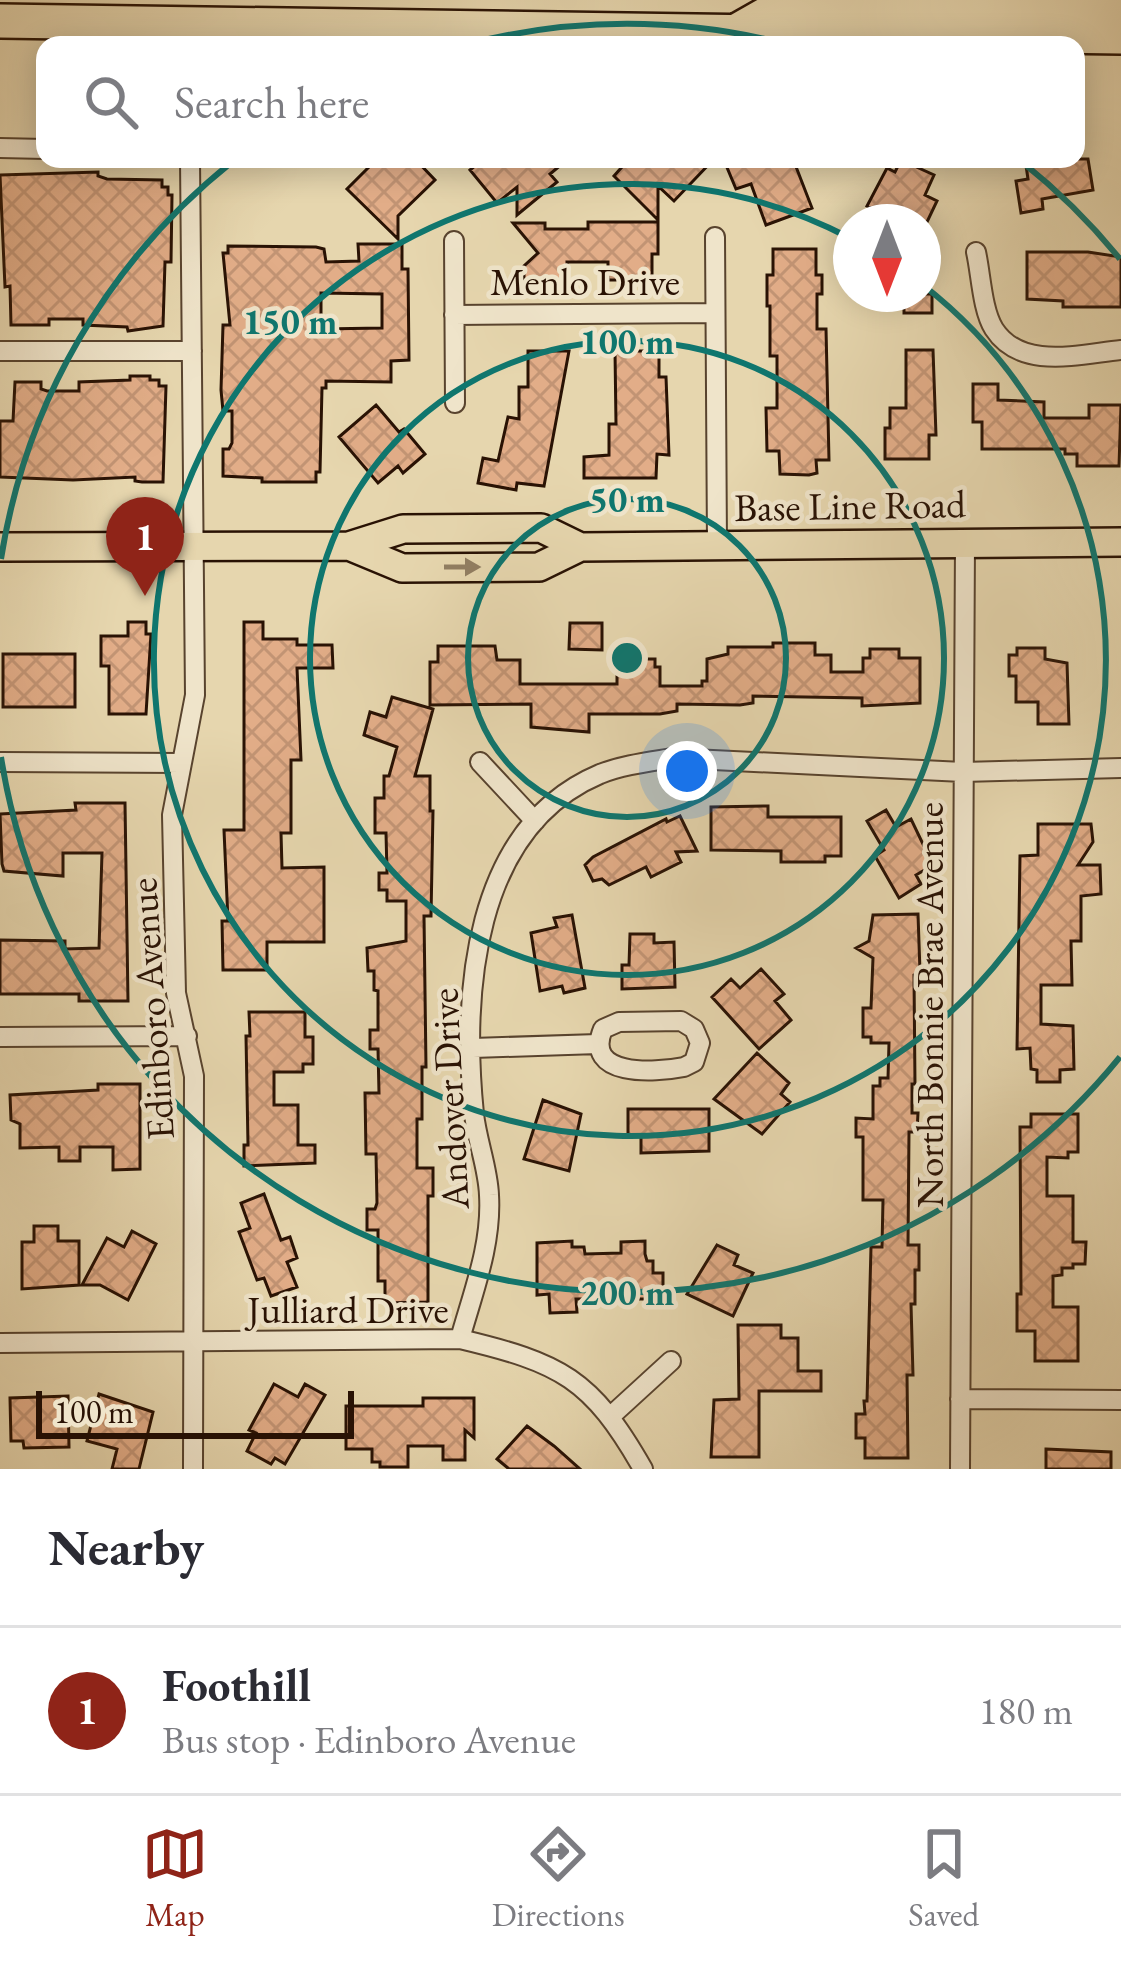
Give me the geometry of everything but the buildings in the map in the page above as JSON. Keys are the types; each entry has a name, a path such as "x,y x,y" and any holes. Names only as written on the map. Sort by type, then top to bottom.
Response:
{"highway":[{"path":"734,32 782,4 1121,10"},
{"path":"0,21 1044,36"},
{"path":"1085,37 1121,37"}],"main road":[{"name":"Base Line Road","path":"0,548 349,546 403,529 541,528 580,547"},
{"name":"Base Line Road","path":"349,546 402,568 539,567 580,547 1121,542"}],"street":[{"path":"0,148 36,149"},
{"name":"Edinboro Avenue","path":"190,168 195,695 172,815 176,993 194,1076 193,1469"},
{"path":"716,237 717,545"},
{"path":"454,241 455,403"},
{"path":"976,252 992,327 1013,347 1036,357 1121,350"},
{"name":"Menlo Drive","path":"454,315 716,313"},
{"path":"0,351 192,351"},
{"name":"North Bonnie Brae Avenue","path":"960,1469 965,542"},
{"name":"Andover Drive","path":"460,1340 488,1235 489,1192 474,1114 472,1048 472,988 487,901 509,858 536,821 565,795 599,775 672,758 963,772 1121,768"},
{"path":"0,762 182,763"},
{"path":"480,762 536,821"},
{"path":"681,1021 694,1029 700,1043 694,1062 675,1069 612,1066 598,1044 603,1029 619,1022 681,1021"},
{"path":"0,1037 188,1036"},
{"path":"472,1048 598,1044"},
{"name":"Julliard Drive","path":"0,1342 460,1340 522,1354 571,1377 612,1415 644,1469"},
{"path":"612,1415 671,1360"},
{"path":"960,1399 1121,1400"}],"place":[{"name":"Foothill","path":"145,596"}]}
